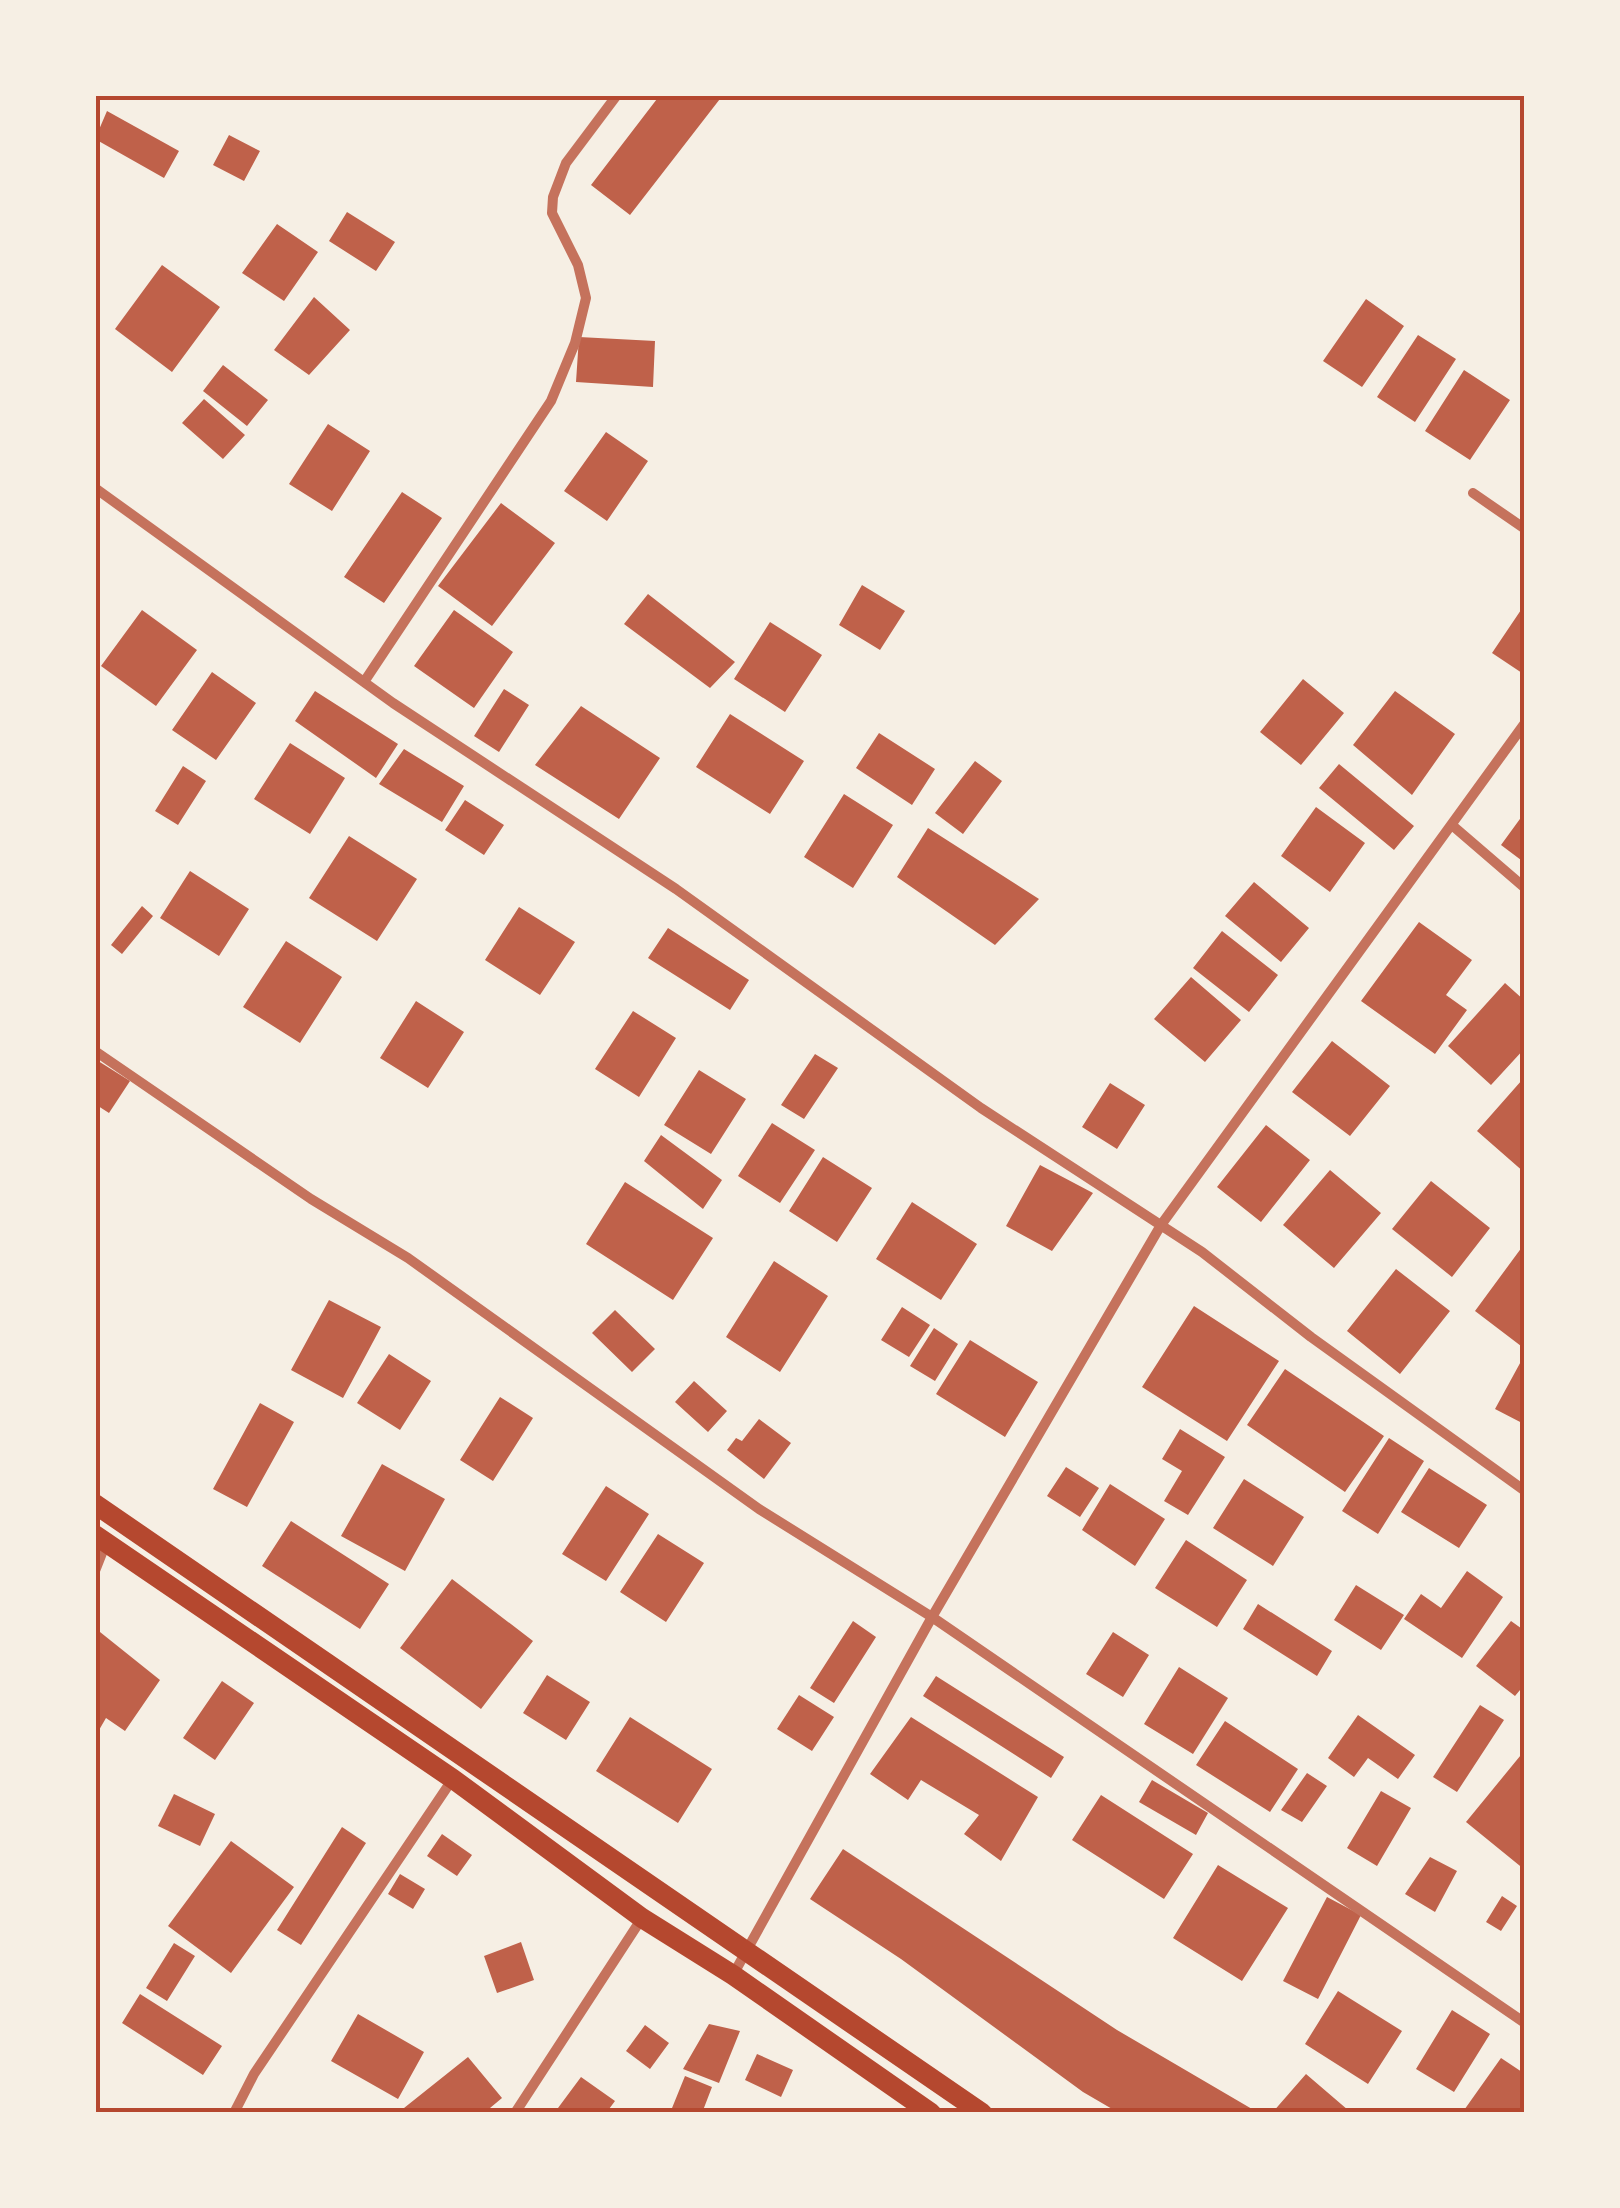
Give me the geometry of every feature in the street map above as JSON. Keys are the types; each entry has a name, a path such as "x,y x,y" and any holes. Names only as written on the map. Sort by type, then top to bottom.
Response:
{"main road":[{"path":"95,1504 982,2113"},
{"path":"101,1539 453,1779 642,1918 733,1975 931,2113"}],"street":[{"path":"364,682 551,401 575,342 586,298 578,265 552,213 553,196 566,162 618,95"},
{"path":"95,488 364,682 676,889 981,1108 1161,1225 1525,1491"},
{"path":"1473,493 1525,529"},
{"path":"733,1975 932,1617 1161,1225 1244,1104 1525,722"},
{"path":"1452,826 1525,888"},
{"path":"95,1051 311,1198 408,1258 759,1509 932,1617 1525,2023"},
{"path":"95,1571 101,1539"},
{"path":"234,2113 254,2074 453,1779"},
{"path":"515,2113 642,1918"}],"building":[{"path":"660,95 723,95 630,215 591,185"},
{"path":"107,111 179,151 164,178 95,139"},
{"path":"229,135 260,151 244,181 213,165"},
{"path":"347,212 395,242 376,271 329,241"},
{"path":"277,224 318,252 284,301 242,273"},
{"path":"162,265 220,307 172,372 115,329"},
{"path":"314,297 350,330 309,375 274,350"},
{"path":"1366,299 1404,326 1362,387 1323,361"},
{"path":"1418,335 1456,359 1415,422 1377,397"},
{"path":"579,337 655,341 653,387 576,382"},
{"path":"223,365 268,400 247,426 203,391"},
{"path":"1464,370 1510,400 1470,460 1425,431"},
{"path":"204,399 245,435 223,459 182,423"},
{"path":"328,424 370,451 332,511 289,484"},
{"path":"606,432 648,461 607,521 564,491"},
{"path":"402,492 442,518 384,603 344,577"},
{"path":"501,503 555,543 492,626 438,586"},
{"path":"862,585 905,611 880,650 839,625"},
{"path":"648,594 735,662 710,688 624,624"},
{"path":"1525,604 1525,675 1492,653"},
{"path":"142,610 197,650 156,706 101,666"},
{"path":"454,610 513,652 474,708 414,666"},
{"path":"770,622 822,655 785,712 734,679"},
{"path":"212,672 256,703 216,760 172,730"},
{"path":"1303,679 1344,713 1301,765 1260,732"},
{"path":"504,689 529,705 499,752 474,736"},
{"path":"315,691 398,744 376,778 295,721"},
{"path":"1395,691 1455,734 1412,795 1353,745"},
{"path":"581,706 660,758 619,819 535,765"},
{"path":"730,714 804,761 770,814 696,767"},
{"path":"879,733 935,769 912,805 856,768"},
{"path":"290,743 345,778 310,834 254,799"},
{"path":"404,749 464,786 442,822 379,784"},
{"path":"975,761 1002,781 963,834 935,813"},
{"path":"1339,764 1414,826 1394,850 1319,788"},
{"path":"183,766 206,781 178,825 155,811"},
{"path":"844,794 893,825 853,888 804,857"},
{"path":"465,800 504,825 484,855 445,830"},
{"path":"1316,807 1365,843 1330,892 1281,856"},
{"path":"1525,812 1525,863 1501,845"},
{"path":"928,828 1039,899 995,945 897,877"},
{"path":"349,836 417,879 377,941 309,898"},
{"path":"190,871 249,909 219,956 160,918"},
{"path":"1254,882 1309,928 1281,962 1225,916"},
{"path":"142,906 153,916 122,954 111,945"},
{"path":"519,907 575,942 540,995 485,960"},
{"path":"1419,922 1472,960 1446,995 1467,1010 1435,1054 1361,1001"},
{"path":"668,928 749,980 730,1010 648,958"},
{"path":"1222,931 1278,975 1249,1012 1193,968"},
{"path":"286,941 342,977 300,1043 243,1007"},
{"path":"1191,977 1241,1020 1205,1062 1154,1019"},
{"path":"1505,983 1525,1001 1525,1048 1491,1085 1448,1046"},
{"path":"416,1001 464,1032 428,1088 380,1058"},
{"path":"633,1011 676,1038 639,1097 595,1069"},
{"path":"1332,1041 1390,1086 1350,1136 1292,1092"},
{"path":"815,1054 838,1068 804,1119 781,1105"},
{"path":"95,1059 130,1081 109,1113 95,1104"},
{"path":"699,1070 746,1099 711,1154 664,1125"},
{"path":"1522,1080 1525,1082 1525,1173 1477,1131"},
{"path":"1110,1083 1145,1105 1117,1149 1082,1127"},
{"path":"772,1123 815,1150 780,1203 738,1176"},
{"path":"1266,1125 1310,1160 1261,1222 1217,1187"},
{"path":"661,1135 722,1180 703,1209 644,1161"},
{"path":"823,1157 872,1188 837,1242 789,1211"},
{"path":"1040,1165 1093,1193 1052,1251 1006,1226"},
{"path":"1330,1170 1381,1213 1334,1268 1283,1225"},
{"path":"1431,1181 1490,1228 1452,1277 1392,1229"},
{"path":"625,1182 713,1238 673,1300 586,1244"},
{"path":"912,1202 977,1244 941,1300 876,1259"},
{"path":"1525,1243 1525,1341 1521,1346 1475,1311"},
{"path":"774,1261 828,1296 780,1372 726,1337"},
{"path":"1396,1269 1450,1311 1400,1374 1347,1331"},
{"path":"329,1300 381,1327 343,1398 291,1370"},
{"path":"1194,1306 1279,1361 1227,1441 1142,1387"},
{"path":"902,1307 930,1325 909,1357 881,1340"},
{"path":"615,1310 655,1349 632,1372 592,1333"},
{"path":"934,1328 958,1344 935,1381 910,1366"},
{"path":"970,1340 1038,1382 1005,1437 936,1394"},
{"path":"389,1354 431,1381 400,1430 357,1403"},
{"path":"1525,1354 1525,1422 1524,1424 1495,1409"},
{"path":"1285,1369 1384,1436 1345,1492 1247,1425"},
{"path":"694,1381 727,1411 708,1432 675,1402"},
{"path":"500,1397 533,1418 493,1481 460,1460"},
{"path":"260,1403 294,1422 247,1507 213,1489"},
{"path":"759,1419 791,1443 764,1479 727,1450 736,1438 742,1441"},
{"path":"1180,1429 1225,1457 1188,1515 1164,1501 1182,1471 1162,1459"},
{"path":"1389,1438 1424,1461 1378,1534 1342,1511"},
{"path":"382,1464 445,1499 405,1571 341,1536"},
{"path":"1066,1467 1099,1488 1080,1517 1047,1496"},
{"path":"1429,1468 1487,1505 1459,1548 1401,1512"},
{"path":"1244,1479 1304,1517 1273,1566 1213,1528"},
{"path":"1110,1484 1165,1519 1135,1566 1082,1530"},
{"path":"606,1486 649,1514 606,1581 562,1554"},
{"path":"291,1521 389,1584 360,1629 262,1566"},
{"path":"658,1534 704,1563 666,1622 620,1592"},
{"path":"1186,1540 1247,1580 1217,1627 1155,1588"},
{"path":"1467,1571 1503,1597 1462,1658 1404,1619 1421,1594 1441,1608"},
{"path":"452,1579 533,1641 481,1709 400,1648"},
{"path":"1356,1585 1404,1615 1381,1650 1334,1620"},
{"path":"1258,1604 1332,1651 1317,1676 1243,1629"},
{"path":"853,1621 876,1637 834,1703 810,1688"},
{"path":"1511,1621 1525,1631 1525,1684 1515,1696 1476,1666"},
{"path":"95,1628 160,1680 125,1731 106,1718 95,1737"},
{"path":"1113,1632 1149,1655 1123,1697 1086,1674"},
{"path":"1179,1667 1228,1698 1193,1754 1144,1724"},
{"path":"547,1675 590,1702 566,1740 523,1713"},
{"path":"936,1676 1064,1757 1051,1778 923,1696"},
{"path":"222,1681 254,1703 215,1760 183,1738"},
{"path":"799,1695 834,1717 812,1751 777,1729"},
{"path":"1480,1705 1504,1720 1457,1792 1433,1777"},
{"path":"1358,1715 1415,1755 1398,1779 1368,1758 1354,1777 1328,1758"},
{"path":"630,1717 712,1769 678,1823 596,1771"},
{"path":"911,1717 1038,1797 1001,1861 964,1834 979,1815 921,1780 908,1800 870,1774"},
{"path":"1225,1721 1298,1769 1270,1812 1196,1765"},
{"path":"1525,1750 1525,1870 1466,1822"},
{"path":"1307,1773 1327,1786 1302,1822 1281,1810"},
{"path":"1152,1780 1208,1813 1196,1835 1139,1802"},
{"path":"1381,1791 1411,1808 1377,1866 1347,1848"},
{"path":"174,1794 215,1814 200,1846 158,1826"},
{"path":"1101,1795 1193,1854 1164,1899 1072,1840"},
{"path":"342,1827 366,1843 301,1945 277,1930"},
{"path":"442,1834 472,1855 457,1876 427,1856"},
{"path":"231,1841 294,1887 231,1973 168,1926"},
{"path":"843,1849 1117,2030 1252,2109 1119,2113 1083,2092 901,1959 810,1899"},
{"path":"1430,1857 1457,1871 1435,1912 1405,1894"},
{"path":"1218,1865 1288,1908 1242,1981 1173,1938"},
{"path":"400,1874 425,1889 413,1909 388,1894"},
{"path":"1502,1896 1517,1906 1501,1931 1486,1922"},
{"path":"1327,1897 1361,1915 1318,1999 1283,1981"},
{"path":"521,1942 534,1980 497,1993 484,1956"},
{"path":"174,1943 195,1956 167,2001 146,1988"},
{"path":"1338,1991 1402,2031 1368,2084 1305,2044"},
{"path":"140,1994 222,2046 203,2075 122,2023"},
{"path":"1452,2010 1490,2034 1454,2092 1416,2069"},
{"path":"358,2014 424,2052 398,2099 331,2061"},
{"path":"709,2024 740,2031 719,2083 683,2069"},
{"path":"645,2025 669,2043 650,2069 626,2051"},
{"path":"757,2054 793,2070 781,2097 745,2080"},
{"path":"468,2057 502,2098 484,2113 407,2113 404,2108"},
{"path":"1501,2058 1525,2074 1525,2106 1520,2113 1462,2113"},
{"path":"1306,2074 1348,2110 1272,2113"},
{"path":"685,2076 712,2087 702,2113 670,2113"},
{"path":"581,2077 615,2101 606,2113 565,2113 558,2108"}]}
